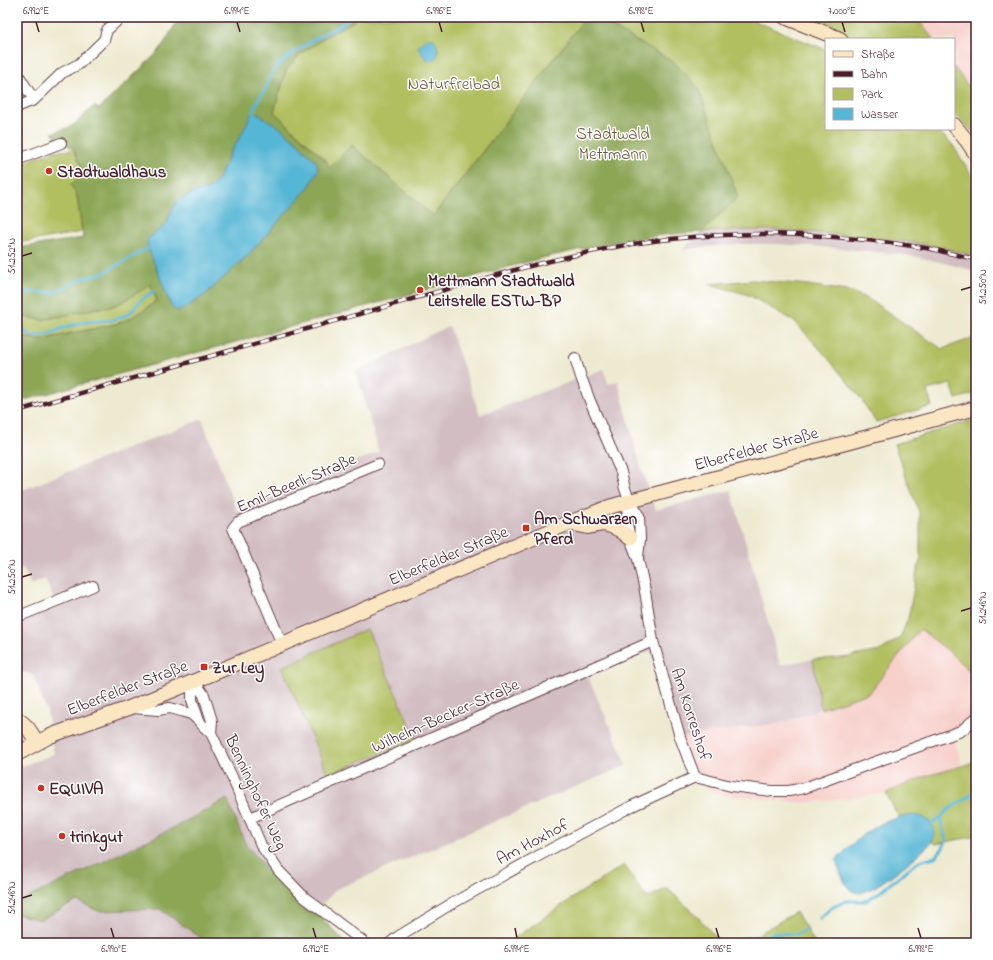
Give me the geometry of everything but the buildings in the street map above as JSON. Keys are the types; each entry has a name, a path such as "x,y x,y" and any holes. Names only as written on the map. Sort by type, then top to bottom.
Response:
{"main road":[{"path":"785,17 838,38"},
{"path":"955,126 976,154"},
{"name":"Elberfelder Straße","path":"18,749 37,743 69,728 129,708 609,507 976,408"},
{"path":"569,523 588,527 603,524 620,530 630,538"},
{"path":"17,720 25,724 37,743"}],"street":[{"path":"17,107 34,100 62,73 79,64 104,40 107,30 121,17"},
{"path":"17,72 34,100"},
{"path":"17,160 61,143"},
{"path":"575,358 590,401 622,472 625,489 630,501"},
{"name":"Emil-Beerli-Straße","path":"282,644 233,528 238,522 378,464"},
{"name":"Am Korreshof","path":"630,501 626,519 630,538 638,558 653,642 680,737 695,777 731,786 772,791 789,791 804,788 961,730 976,718"},
{"name":"Am Korreshof","path":"630,501 639,516 640,539 638,558"},
{"path":"17,617 93,586"},
{"name":"Wilhelm-Becker-Straße","path":"250,818 653,642"},
{"name":"Benninghofer Weg","path":"194,681 204,696 212,721 211,732"},
{"name":"Benninghofer Weg","path":"194,681 192,700 199,720"},
{"name":"Benninghofer Weg","path":"129,708 158,710 170,708 192,714 199,720 204,727 211,732 261,845 278,870 304,897 365,943"},
{"name":"Am Hoxhof","path":"390,943 451,904 513,870 632,806 695,777"}],"shaded area":[{"path":"916,17 976,17 976,97 955,68 955,38 932,38"},
{"path":"775,230 863,236 917,243 976,256 976,271 923,258 899,254 811,246 743,244 682,250 702,232"},
{"path":"449,326 480,415 604,369 608,384 618,381 639,461 656,510 731,490 780,665 813,659 821,709 782,723 719,731 675,739 651,651 588,677 627,765 337,889 315,911 276,879 245,843 227,799 169,830 17,903 17,768 54,754 47,712 33,675 17,671 17,623 56,605 45,579 31,585 23,568 17,571 17,492 202,419 237,512 379,452 356,371"},
{"path":"920,629 946,649 976,677 976,718 953,734 962,766 926,776 886,793 804,803 715,793 705,788 675,739 719,731 782,723 869,693"},
{"path":"77,901 98,911 160,909 208,943 17,943 17,914 40,920"}],"green space":[{"name":"Stadtwald Mettmann","path":"180,17 357,17 354,21 333,32 300,54 286,71 274,112 327,162 329,168 352,145 433,216 586,17 595,17 675,63 698,87 738,197 702,232 627,240 538,259 17,402 17,335 40,340 116,324 129,319 146,309 157,300 150,284 126,300 105,308 98,308 43,320 24,317 17,313 17,248 83,238 77,196 71,185 85,175 74,150 52,133 70,127 94,106 99,109 159,51","holes":["279,127 298,143 287,212 249,254 206,294 171,306 148,247 148,239 167,223 171,212 190,194 211,188 220,176 230,153 240,137"]},
{"name":"Naturfreibad","path":"357,17 586,17 433,216 352,145 329,169 327,161 274,112 286,71 300,54 333,32 354,21"},
{"path":"595,17 745,17 825,50 825,130 937,130 952,144 976,182 976,256 917,243 863,236 775,230 702,232 738,197 675,63"},
{"path":"814,17 916,17 932,38 852,38"},
{"path":"955,68 976,97 976,135 955,115"},
{"path":"74,150 85,175 71,185 77,196 82,231 78,233 17,243 17,165 54,151"},
{"path":"753,280 808,285 852,292 870,300 942,349 976,337 976,393 956,399 951,384 927,390 932,406 876,422 859,396 827,357 795,322 749,295 709,284"},
{"path":"150,283 157,300 146,309 129,319 116,324 40,340 17,335 17,313 24,317 43,320 98,308 105,308 126,300"},
{"path":"976,419 976,677 946,649 920,629 869,693 821,709 813,659 842,658 880,651 900,638 908,619 918,566 921,559 920,515 894,444"},
{"path":"367,629 416,739 328,775 282,667"},
{"path":"976,761 976,833 971,837 936,844 899,818 886,793 926,776"},
{"path":"227,799 245,843 276,879 315,911 346,943 208,943 160,909 98,911 77,901 40,920 17,914 17,903 169,830"},
{"path":"624,865 647,898 667,888 696,915 721,943 507,943 580,893"},
{"path":"796,912 815,943 726,943 757,935"}],"water":[{"path":"428,38 433,38 438,48 437,57 435,60 430,61 419,50 419,45"},
{"path":"253,111 279,127 298,143 317,163 318,170 309,187 249,254 206,294 187,307 177,311 171,306 148,247 147,240 167,223 177,201 190,194 211,188 220,176 230,153"},
{"path":"914,815 925,818 933,827 935,834 931,843 907,864 868,891 861,893 849,889 842,878 836,861 839,856 861,836 875,827 900,817"}],"waterway":[{"path":"253,114 255,105 265,90 271,75 276,68 296,51 318,37 342,25 350,17"},
{"path":"17,293 53,293 81,279 103,273 152,246"},
{"path":"17,328 34,336 49,334 84,322 113,320 129,314 142,299 153,292"},
{"path":"820,918 831,908 846,901 866,901 880,892 919,861 935,857 943,848 946,841 940,818 949,809 968,797 976,789"},
{"path":"931,824 940,818"},
{"path":"754,943 772,933 798,934 807,929"}],"railway":[{"path":"17,411 511,271 585,253 623,246 687,237 738,234 789,234 874,241 932,249 976,259"}],"place":[{"name":"Stadtwaldhaus","path":"49,171"},
{"name":"Mettmann Stadtwald Leitstelle ESTW-BP","path":"420,290"},
{"name":"Am Schwarzen Pferd","path":"526,528"},
{"name":"Zur Ley","path":"204,667"},
{"name":"EQUIVA","path":"41,788"},
{"name":"trinkgut","path":"62,836"}]}
